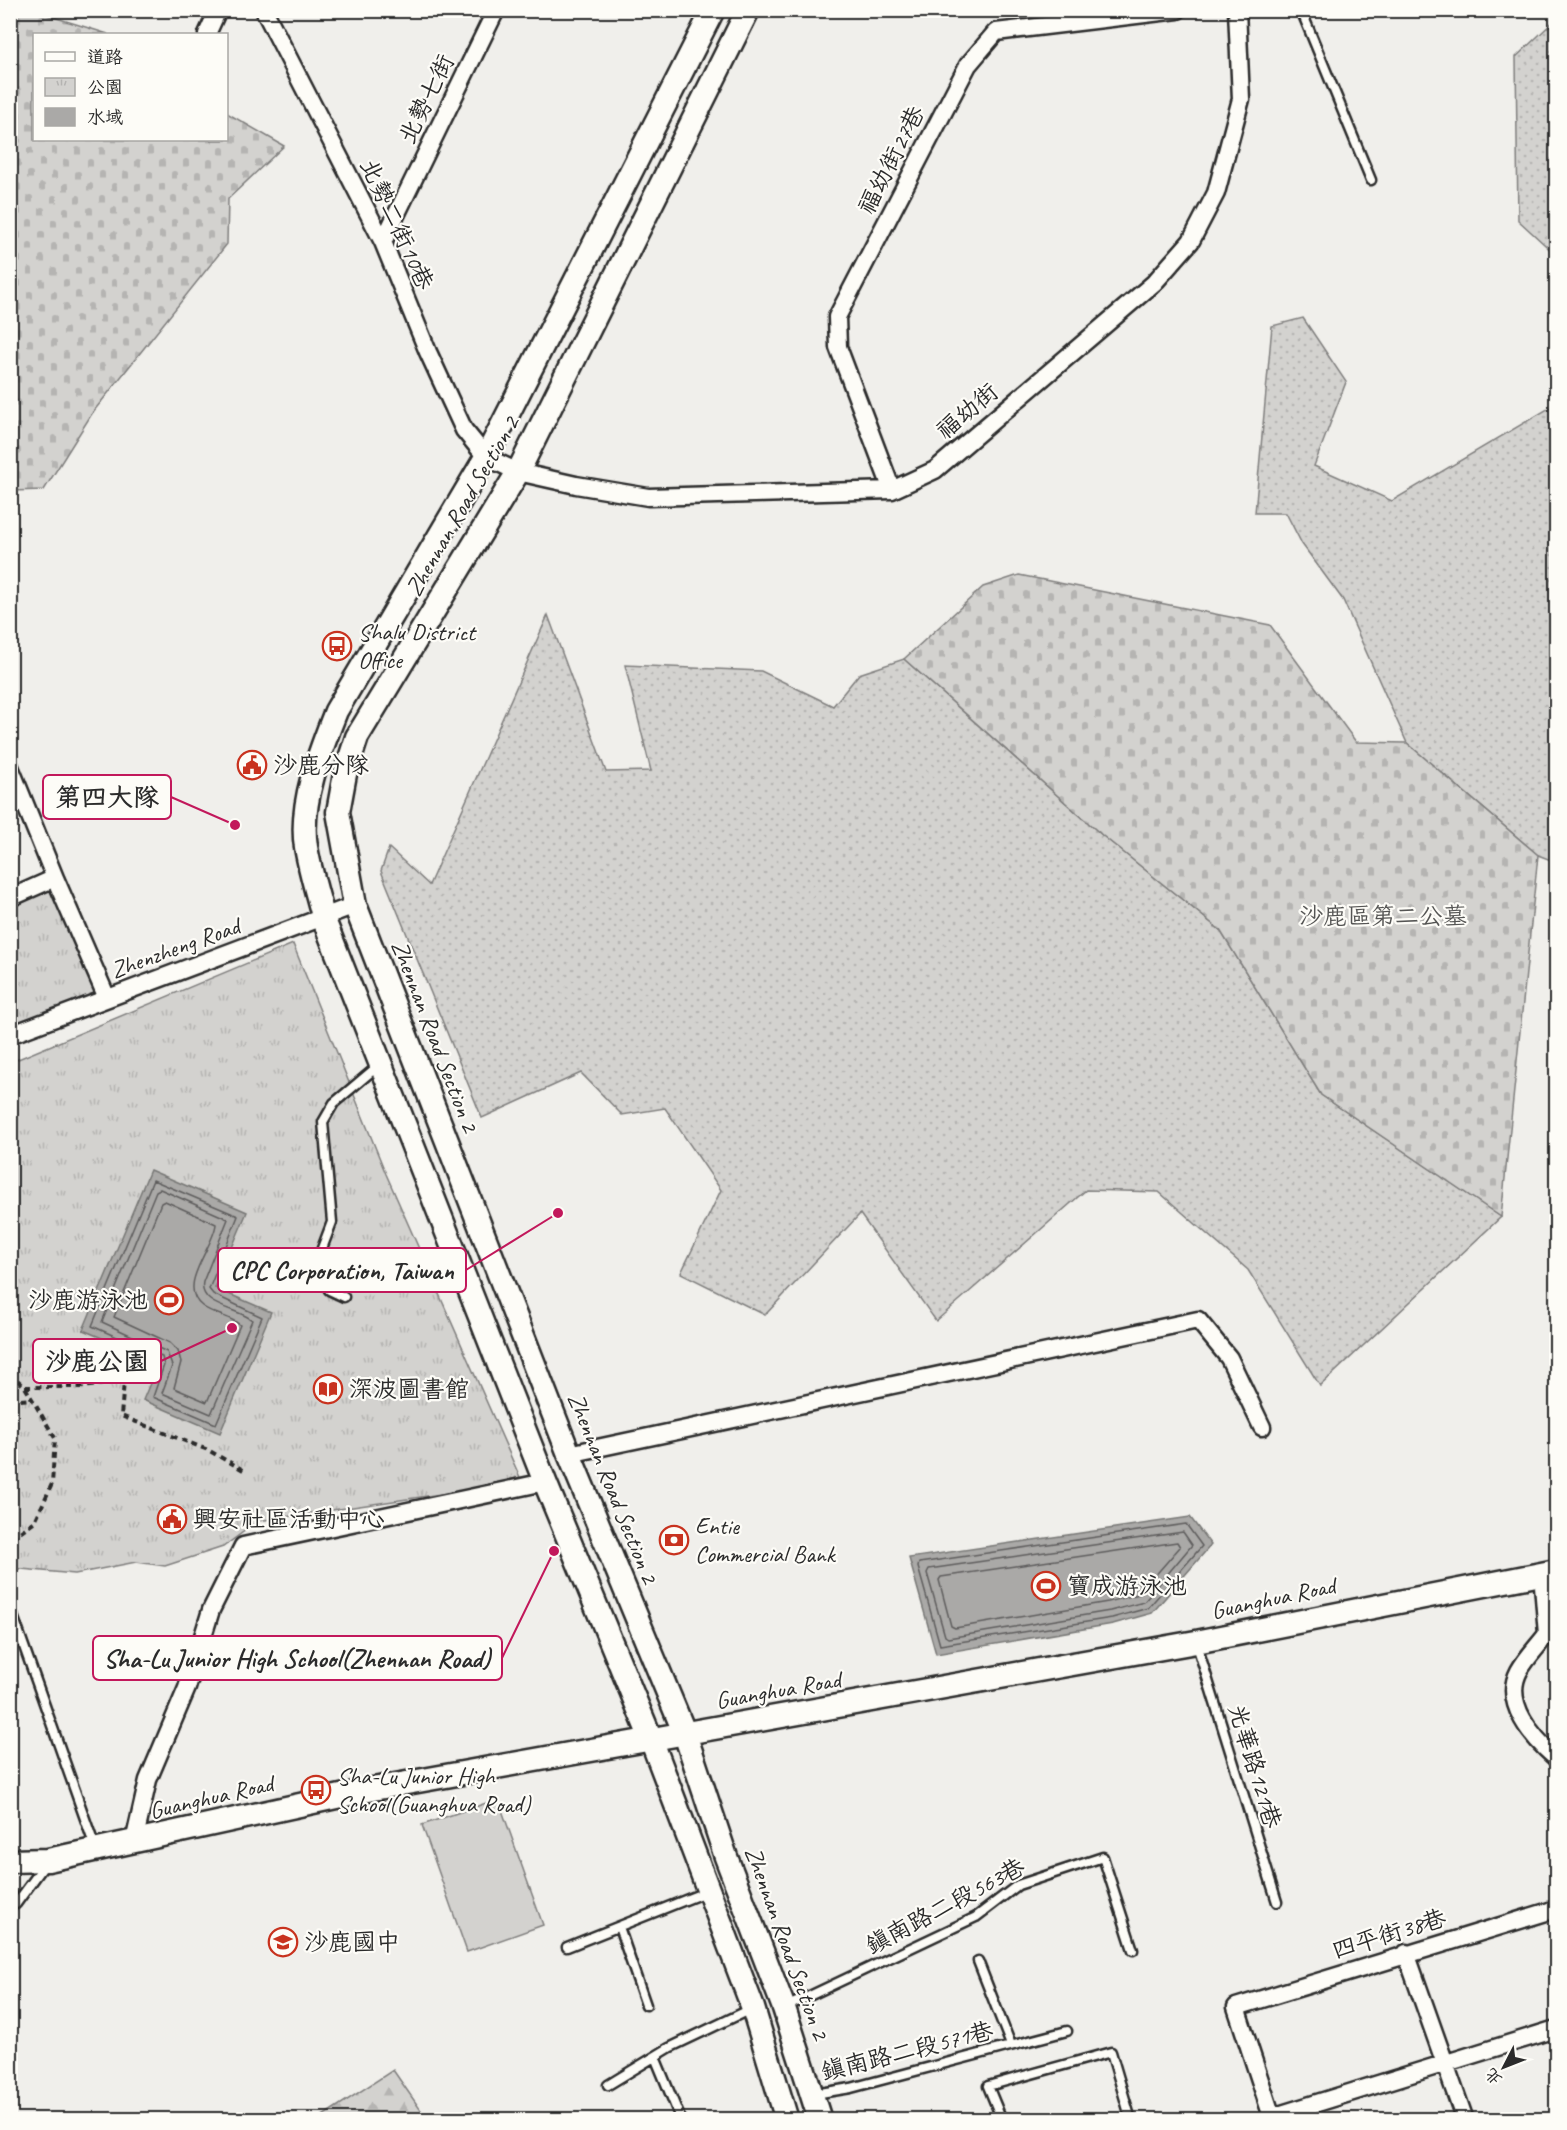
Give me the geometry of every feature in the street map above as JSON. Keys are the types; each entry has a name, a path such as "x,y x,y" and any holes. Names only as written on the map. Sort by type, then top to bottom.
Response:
{"street":[{"path":"207,33 218,10"},
{"name":"北勢二街10巷","path":"264,10 383,242 428,352 464,430 486,458"},
{"name":"北勢七街","path":"383,242 496,10"},
{"name":"Zhennan Road Section 2","path":"713,10 486,458 336,711 318,755 308,802 305,845 324,920 545,1482 651,1739 753,2008 787,2120"},
{"name":"Zhennan Road Section 2","path":"748,10 518,471 357,737 345,774 338,812 355,905 569,1454 685,1734 726,1857 784,2008 820,2120"},
{"name":"福幼街27巷","path":"892,490 838,347 837,316 968,65 996,32 1178,10"},
{"name":"福幼街","path":"486,458 518,471 576,485 648,497 892,490 935,470 1154,283 1191,241 1215,193 1241,99 1236,10"},
{"path":"10,768 107,998"},
{"path":"10,898 56,878"},
{"name":"Zhenzheng Road","path":"10,1035 324,920 355,905"},
{"path":"569,1454 1198,1320 1229,1358 1262,1427"},
{"path":"134,1842 148,1780 187,1688 211,1610 243,1546 545,1482"},
{"path":"1550,1572 1547,1634 1518,1672 1513,1698 1526,1726 1557,1758"},
{"name":"Guanghua Road","path":"10,1861 48,1860 373,1788 1196,1642 1550,1572"},
{"name":"四平街38巷","path":"1272,2118 1236,2007 1406,1953 1557,1909"},
{"path":"1406,1953 1466,2120"},
{"path":"1272,2118 1557,2029"}],"lane":[{"path":"1301,10 1371,180"},
{"path":"344,1297 329,1290 318,1259 332,1222 322,1122 334,1103 381,1064"},
{"path":"10,1607 96,1850"},
{"name":"光華路121巷","path":"1196,1642 1277,1902"},
{"name":"鎮南路二段563巷","path":"784,2008 976,1917 1017,1885 1102,1857 1133,1950"},
{"path":"10,1905 16,1904 48,1860"},
{"path":"567,1947 709,1891"},
{"path":"619,1927 646,2005"},
{"name":"鎮南路二段571巷","path":"978,1961 1011,2045"},
{"path":"608,2085 655,2057 753,2008"},
{"name":"鎮南路二段571巷","path":"812,2094 850,2088 1067,2031"},
{"path":"1002,2120 988,2086 1111,2052 1131,2120"},
{"path":"655,2057 681,2120"}],"path":[{"path":"10,1372 25,1387 55,1438 52,1484 35,1521 10,1539"},
{"path":"25,1387 83,1387 124,1382 121,1416 208,1450 245,1471"},
{"path":"10,1401 33,1399"}],"green space":[{"path":"10,11 34,11 105,33 33,33 33,141 228,141 228,114 284,146 228,199 227,244 93,412 44,490 11,491"},
{"path":"1556,19 1556,255 1518,220 1516,57"},
{"path":"1303,318 1346,382 1314,466 1392,501 1556,404 1556,862 1538,855 1407,743 1343,600 1302,544 1286,513 1255,513 1272,326"},
{"name":"沙鹿區第二公墓","path":"1019,575 1270,625 1356,742 1407,743 1538,855 1501,1217 1321,1095 1220,930 1103,836 904,659 983,587"},
{"path":"548,615 606,772 651,771 625,665 761,671 833,706 859,674 904,659 1103,836 1220,930 1321,1095 1501,1217 1320,1386 1248,1270 1159,1192 1086,1190 936,1321 860,1214 765,1315 681,1273 721,1190 665,1108 622,1115 581,1073 482,1118 381,871 389,848 429,885"},
{"path":"49,888 97,993 11,1027 11,905"},
{"path":"293,944 386,1174 522,1482 258,1521 223,1547 165,1566 136,1562 75,1574 11,1568 11,1062"},
{"path":"498,1799 543,1925 467,1952 422,1825"},
{"path":"393,2070 427,2119 318,2119"}],"water":[{"name":"沙鹿游泳池","path":"150,1170 247,1212 215,1288 271,1312 220,1433 143,1400 159,1362 83,1330"},
{"name":"寶成游泳池","path":"1190,1517 1211,1545 1152,1613 1113,1624 936,1654 909,1558"}],"place":[{"name":"Shalu District Office","path":"337,646"},
{"name":"沙鹿分隊","path":"252,765"},
{"name":"第四大隊","path":"235,825"},
{"name":"CPC Corporation, Taiwan","path":"558,1213"},
{"name":"沙鹿游泳池","path":"169,1300"},
{"name":"沙鹿公園","path":"232,1328"},
{"name":"深波圖書館","path":"328,1389"},
{"name":"興安社區活動中心","path":"172,1519"},
{"name":"Entie Commercial Bank","path":"674,1540"},
{"name":"Sha-Lu Junior High School(Zhennan Road)","path":"554,1551"},
{"name":"寶成游泳池","path":"1046,1586"},
{"name":"Sha-Lu Junior High School(Guanghua Road)","path":"316,1790"},
{"name":"沙鹿國中","path":"283,1942"}]}
